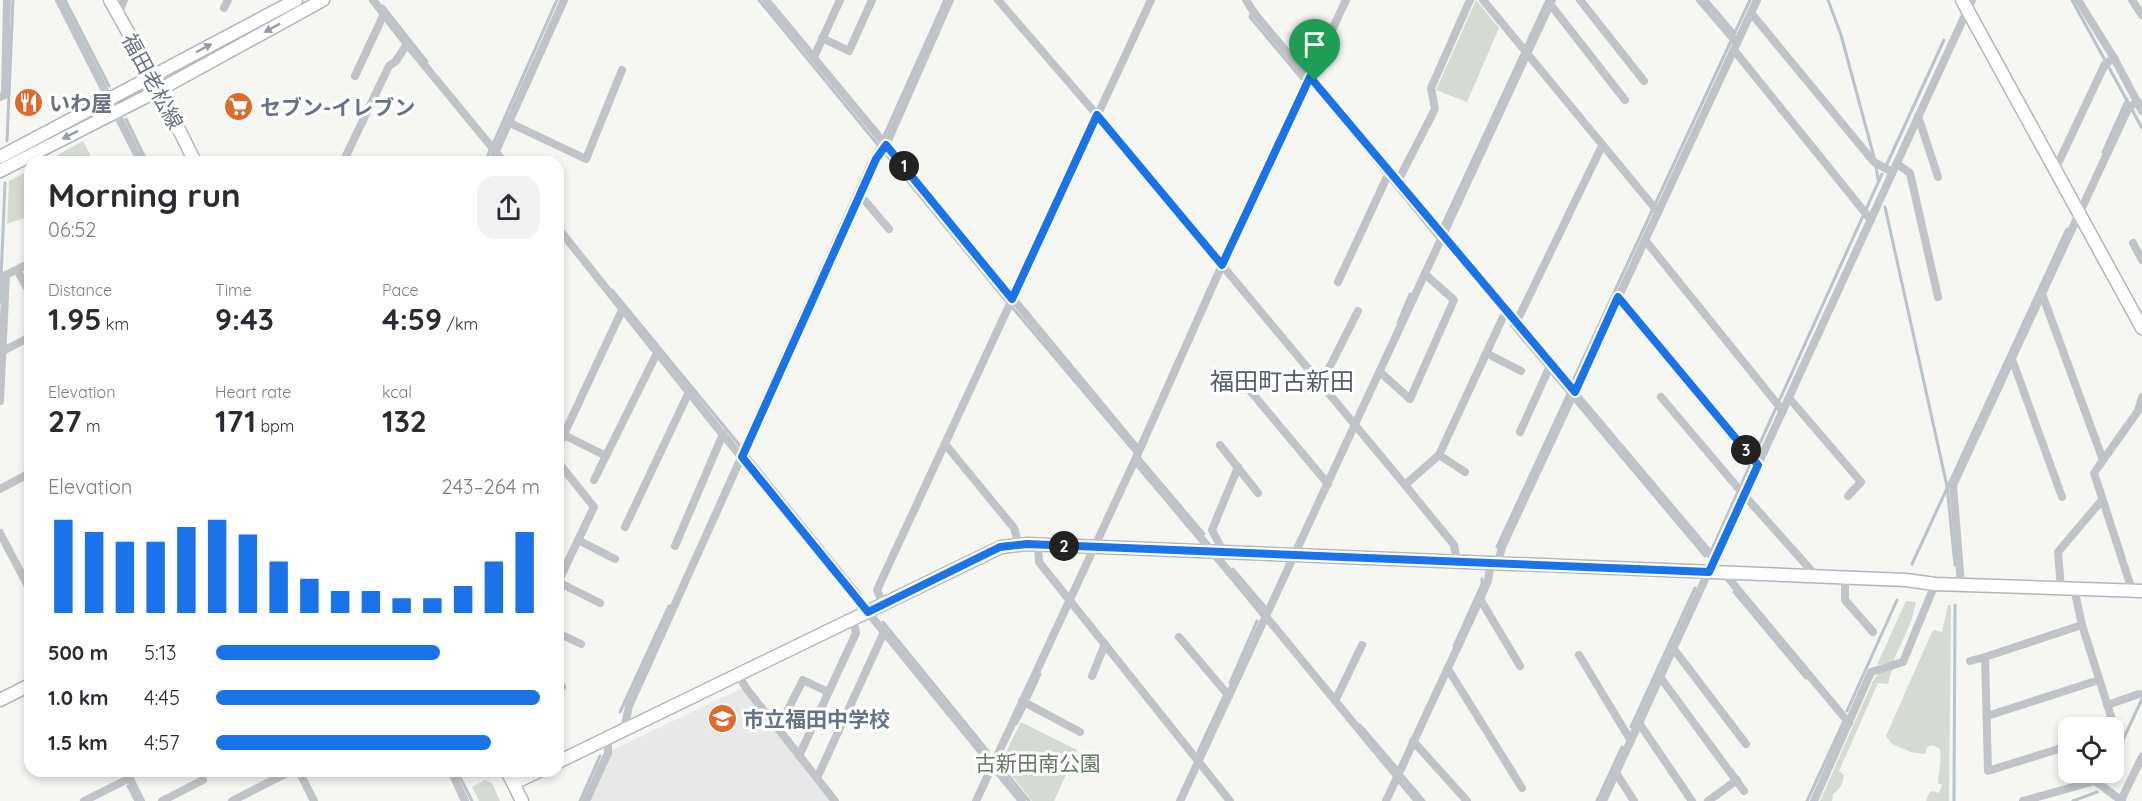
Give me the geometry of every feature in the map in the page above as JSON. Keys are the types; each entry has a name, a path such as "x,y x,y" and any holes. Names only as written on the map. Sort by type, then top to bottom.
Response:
{"street":[{"path":"0,98 5,95 3,30 7,0"},
{"path":"58,0 138,156"},
{"name":"福田老松線","path":"110,0 152,75 192,156"},
{"path":"118,15 124,0"},
{"path":"0,173 2,156 296,0"},
{"path":"32,156 159,90 323,0"},
{"path":"373,0 501,156"},
{"path":"494,156 564,0"},
{"path":"766,0 1010,302 1219,552 1266,618 1418,801"},
{"path":"814,57 840,0"},
{"path":"822,38 849,51 872,0"},
{"path":"624,729 629,706 742,453 950,0"},
{"path":"998,0 1356,425 1454,545 1458,562"},
{"path":"883,604 877,590 1151,0"},
{"path":"1246,0 1309,81 1389,175 1398,181 1441,239 1505,314 1516,323 1549,367 1714,560"},
{"path":"976,801 1346,0"},
{"path":"1398,181 1435,109 1431,88 1470,0"},
{"path":"1483,0 1655,209"},
{"path":"1580,0 1644,81"},
{"path":"1700,0 1867,215"},
{"path":"1386,801 1480,599 1572,392 1645,240 1655,209 1734,42 1757,0"},
{"path":"2078,0 2109,61 2134,104 2142,111"},
{"path":"1180,801 1295,556 1326,481 1356,425 1525,50 1551,2 1625,100"},
{"path":"2136,2 2142,15"},
{"path":"1603,801 1709,572 1779,407 1789,398 1867,215 1894,168 1967,3"},
{"path":"1967,3 2142,328"},
{"path":"1751,13 1874,162 1881,167 1910,173 1938,297"},
{"path":"355,76 384,14"},
{"path":"346,156 388,66 396,61 407,44"},
{"path":"2055,170 2109,61"},
{"path":"508,122 586,159 622,70"},
{"path":"1961,585 1953,485 2134,104"},
{"path":"1918,116 1938,177"},
{"path":"1516,323 1602,146"},
{"path":"0,173 24,160"},
{"path":"1338,282 1389,175"},
{"path":"861,196 889,229"},
{"path":"564,235 1022,801"},
{"path":"1645,240 1779,407"},
{"path":"2133,243 2142,260"},
{"path":"0,402 3,277 24,266"},
{"path":"17,270 24,282"},
{"path":"1380,372 1410,399 1454,300 1425,274"},
{"path":"2042,294 2103,460"},
{"path":"1618,297 1755,461"},
{"path":"606,456 564,435 623,308"},
{"path":"1322,384 1358,311"},
{"path":"1405,485 1439,455 1505,314"},
{"path":"3,351 24,340"},
{"path":"594,480 658,351"},
{"path":"1486,353 1521,371"},
{"path":"2012,359 2062,497"},
{"path":"1520,432 1549,367"},
{"path":"1247,387 1326,481"},
{"path":"625,527 689,392"},
{"path":"1661,397 1817,577"},
{"path":"564,759 1000,547 1038,545 1094,547 1906,580 1935,584 2137,590 2102,500 2094,473 2138,411 2142,397"},
{"path":"1789,398 1862,482 1848,496"},
{"path":"675,546 723,434"},
{"path":"945,444 1014,528 1019,545"},
{"path":"1220,445 1258,493"},
{"path":"1439,455 1465,472"},
{"path":"1219,552 1212,530 1238,467"},
{"path":"564,470 594,507 564,569"},
{"path":"0,489 24,476"},
{"path":"2102,500 2058,552 2111,717"},
{"path":"0,533 24,579"},
{"path":"578,540 615,559"},
{"path":"1038,545 1039,562 1230,801"},
{"path":"1724,573 1849,723"},
{"path":"1845,578 1845,600 1873,632"},
{"path":"1814,801 1870,672 1903,662 1935,584"},
{"path":"564,585 600,603"},
{"path":"1480,599 1520,666"},
{"path":"799,756 856,633 853,619"},
{"path":"1970,661 2082,626"},
{"path":"817,777 884,632"},
{"path":"564,636 580,644"},
{"path":"1179,637 1229,696"},
{"path":"1092,676 1105,644"},
{"path":"1335,701 1362,645"},
{"path":"1674,648 1746,744"},
{"path":"1579,655 1631,741"},
{"path":"1985,657 1988,771 2058,749"},
{"path":"1448,669 1522,788"},
{"path":"738,674 746,688 835,801"},
{"path":"1660,677 1744,791"},
{"path":"778,729 803,680 828,692"},
{"path":"1987,716 2099,680"},
{"path":"0,700 24,688"},
{"path":"2107,705 2139,693"},
{"path":"1023,701 1080,732"},
{"path":"1639,723 1692,801"},
{"path":"586,801 608,753 608,737"},
{"path":"1413,741 1467,801"},
{"path":"2023,801 2095,781 2121,801 2142,757"},
{"path":"1616,773 1634,801"},
{"path":"84,801 123,777"},
{"path":"129,777 141,801"},
{"path":"232,801 279,777"},
{"path":"302,777 314,801"},
{"path":"454,777 465,801"},
{"path":"510,777 522,801"},
{"path":"514,783 526,777"},
{"path":"162,801 203,780"},
{"path":"1708,801 1737,780"}],"shaded area":[{"name":"市立福田中学校","path":"742,688 831,801 590,801 612,750"}],"green space":[{"path":"1476,0 1499,28 1467,102 1436,90"},
{"path":"83,141 91,156 56,156"},
{"path":"24,173 24,218 7,224 9,181"},
{"path":"1906,601 1916,602 1912,619 1893,662 1877,665"},
{"path":"1948,605 1951,605 1949,801 1926,801 1929,793 1933,791 1939,793 1942,785 1938,783 1940,749 1933,745 1927,747 1925,754 1911,752 1892,744 1886,736 1932,632 1934,630 1942,632"},
{"path":"1893,667 1888,684 1878,683 1839,771 1844,775 1841,786 1833,794 1832,801 1820,801 1873,681 1880,671"},
{"name":"古新田南公園","path":"1021,722 1077,750 1054,801 1032,801 1001,762"},
{"path":"485,780 492,783 500,801 479,801 472,787"}],"waterway":[{"path":"7,141 13,0"},
{"path":"65,0 109,86"},
{"path":"493,144 557,0"},
{"path":"759,0 1007,302"},
{"path":"883,138 945,0"},
{"path":"1442,226 1547,0"},
{"path":"1707,0 1735,33"},
{"path":"1571,385 1750,0"},
{"path":"1828,0 1841,35 1874,157"},
{"path":"2072,0 2142,128"},
{"path":"383,6 427,62"},
{"path":"1251,13 1250,17 1302,79 1314,87 1439,240"},
{"path":"1886,166 1944,40"},
{"path":"2103,152 2127,99"},
{"path":"126,119 144,156"},
{"path":"740,451 869,162 880,144"},
{"path":"488,156 490,150"},
{"path":"1876,166 1878,180"},
{"path":"1712,549 1882,174"},
{"path":"0,302 5,183"},
{"path":"1885,207 1947,486 1955,565"},
{"path":"1912,564 2067,229"},
{"path":"612,290 741,447"},
{"path":"1398,323 1410,294"},
{"path":"1012,307 1204,534"},
{"path":"1511,325 1705,556"},
{"path":"1497,547 1568,394"},
{"path":"745,452 861,595"},
{"path":"1233,569 1266,608"},
{"path":"1454,646 1482,584 1482,579"},
{"path":"1631,727 1695,588"},
{"path":"1734,592 1806,678"},
{"path":"1847,711 1897,600"},
{"path":"1954,801 1955,605"},
{"path":"620,712 669,606"},
{"path":"1230,683 1257,621"},
{"path":"883,622 988,751"},
{"path":"1029,698 1040,674"},
{"path":"1198,752 1225,694"},
{"path":"2124,738 2142,699"},
{"path":"1016,724 1025,707"},
{"path":"1807,801 1844,721"},
{"path":"1360,725 1397,768"},
{"path":"1597,801 1622,747"},
{"path":"580,801 600,756"},
{"path":"1000,765 1029,801"},
{"path":"1402,775 1424,801"},
{"path":"460,777 472,801"},
{"path":"128,786 136,801"},
{"path":"2073,801 2097,792"}],"place":[{"name":"いわ屋","path":"28,103"},
{"name":"セブン-イレブン","path":"239,107"},
{"name":"市立福田中学校","path":"722,719"}],"district":[{"name":"福田町古新田","path":"1282,381"}],"route":[{"path":"1310,77 1315,81 1437,230 1575,392 1618,297 1758,465 1709,572 1027,544 1000,547 868,612 742,457 876,159 886,145 1012,299 1097,115 1222,265 1310,77"}]}
